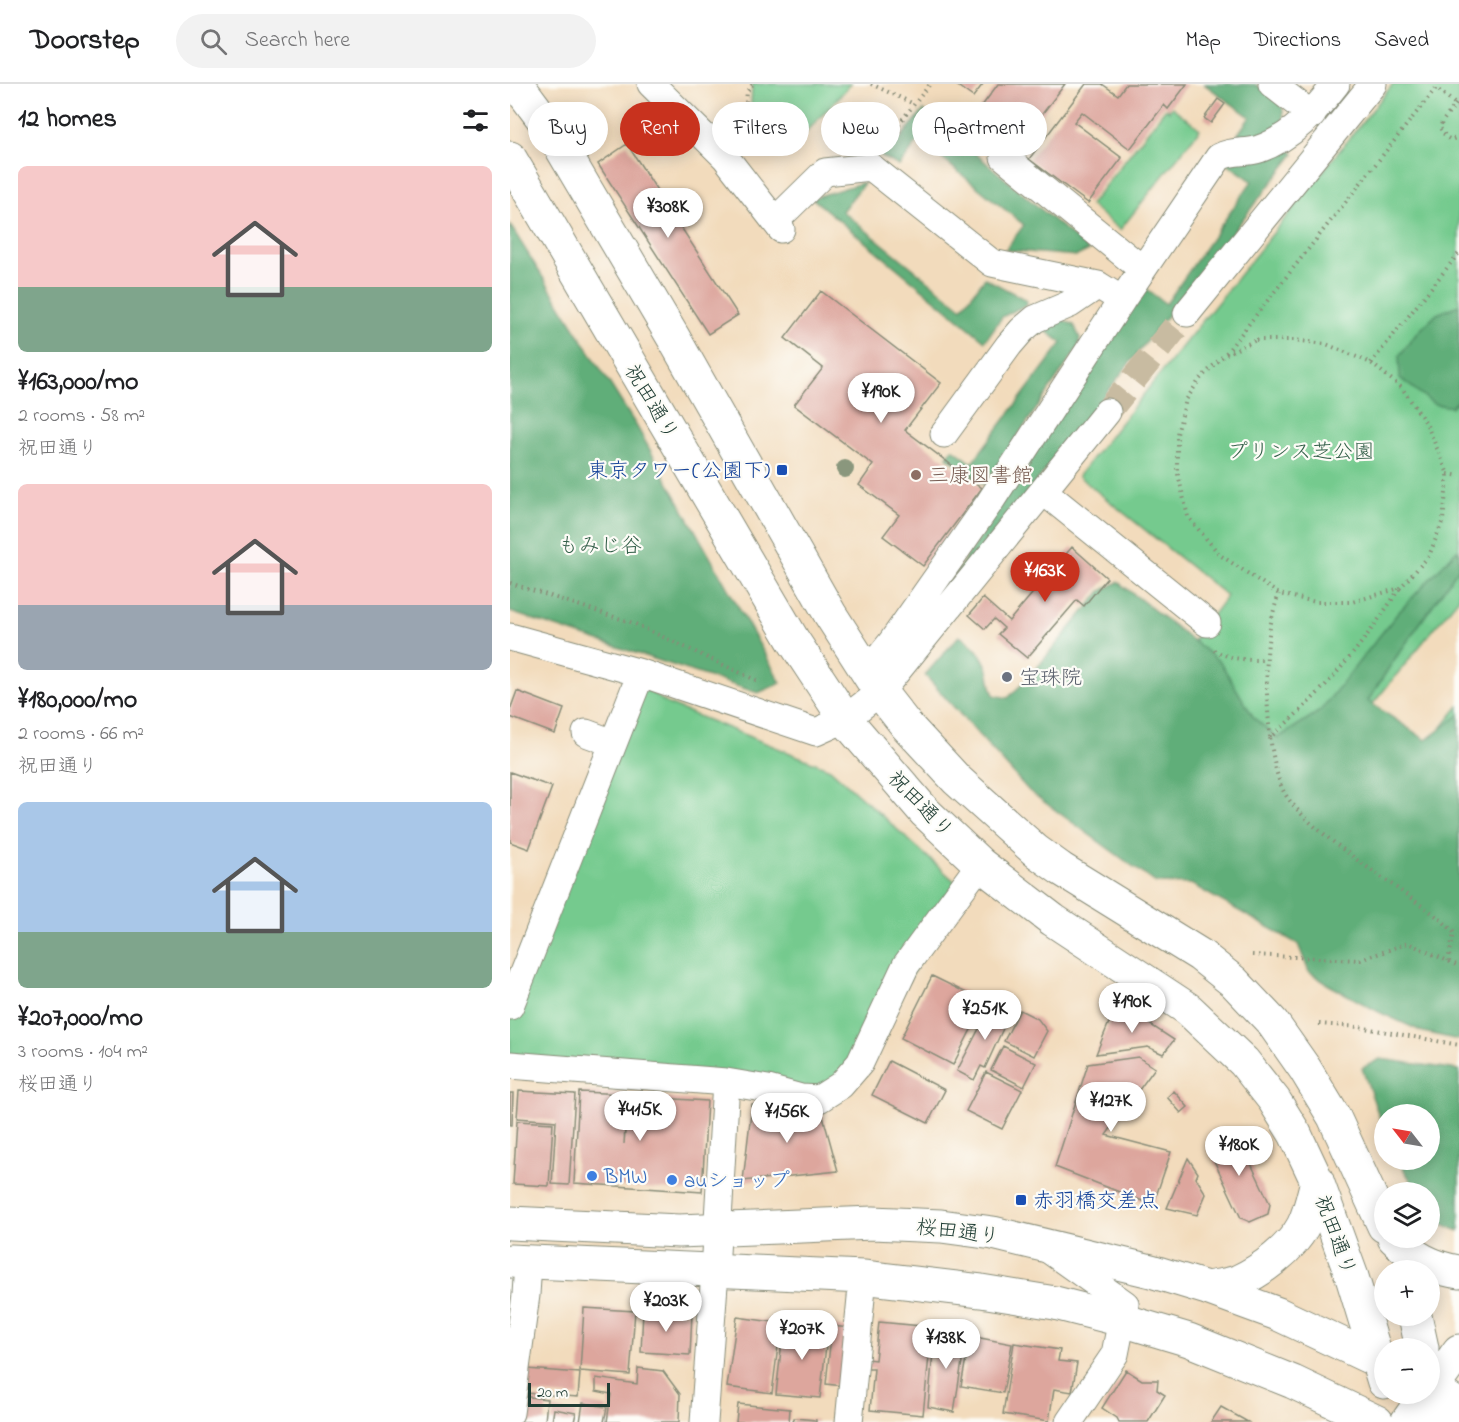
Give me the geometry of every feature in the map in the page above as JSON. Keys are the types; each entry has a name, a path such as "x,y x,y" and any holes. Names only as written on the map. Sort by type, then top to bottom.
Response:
{"main road":[{"name":"祝田通り","path":"517,84 549,127 679,347 830,614 877,687 906,725 957,780 1036,851 1070,875 1200,955 1234,982 1272,1022 1305,1069 1334,1117 1374,1204"},
{"name":"祝田通り","path":"510,158 775,610 845,719 925,812 980,864 1053,920 1188,1010 1244,1062 1274,1100 1295,1134 1317,1181 1374,1344"},
{"path":"1295,1134 1334,1117"},
{"path":"1207,1288 1237,1282 1262,1267 1288,1245 1302,1227 1310,1209 1317,1181"},
{"name":"桜田通り","path":"510,1222 679,1231 873,1223 941,1226 993,1233 1151,1271 1207,1288 1278,1314 1374,1365"},
{"path":"1406,1248 1429,1265 1459,1272"},
{"path":"519,1262 863,1277 981,1291 1055,1303 1189,1340 1245,1361 1377,1422"},
{"path":"1440,1374 1459,1351"},
{"path":"1440,1395 1459,1406"},
{"path":"1391,1404 1396,1422"},
{"path":"1407,1422 1419,1404"},
{"path":"1441,1422 1459,1418"}],"street":[{"path":"651,84 726,158 778,225 825,172 871,167 992,263 1019,271 1098,285 1122,300"},
{"path":"1272,84 1312,115"},
{"path":"877,687 891,643 990,502 1142,269 1219,157 1230,151 1256,150 1281,140 1312,115 1336,84"},
{"path":"1187,313 1373,84"},
{"path":"1005,157 1142,269"},
{"path":"944,434 1022,330 1035,319 1070,304 1098,285"},
{"path":"510,637 641,673 816,732 845,719 904,662 1107,412"},
{"path":"1043,491 1208,635"},
{"path":"510,1006 641,673"},
{"path":"586,734 613,743"},
{"path":"510,1065 726,1082 768,1089 801,1098 819,1099 841,1085 860,1063 906,965 980,864"},
{"path":"704,1422 726,1082"},
{"path":"1042,1245 1125,1304 1115,1354 1069,1422"},
{"path":"510,1413 526,1296 519,1262"},
{"path":"855,1422 863,1277"}],"path":[{"path":"726,158 744,137 747,91 753,84"},
{"path":"871,84 912,103"},
{"path":"916,102 930,84"},
{"path":"1400,588 1352,602 1316,602 1279,594 1220,555 1188,517 1177,470 1177,434 1186,400 1200,379 1224,355 1436,88 1458,106 1442,122 1440,128 1451,140 1459,136"},
{"path":"900,122 912,107"},
{"path":"1371,363 1459,253"},
{"path":"1224,355 1256,340 1294,340 1326,344 1371,363 1402,388 1426,423 1448,474 1443,520 1429,556 1400,588 1381,617 1318,693 1270,737"},
{"path":"1448,474 1459,477"},
{"path":"510,583 633,623 763,683"},
{"path":"1279,594 1271,617 1266,660 1270,737 1274,765 1283,790 1297,810 1372,869 1443,920 1454,933 1448,961"},
{"path":"1208,635 1224,656 1239,660 1266,660"},
{"path":"1252,955 1360,960 1408,944 1459,966"},
{"path":"1319,1024 1359,1027 1459,1045"}],"green space":[{"path":"752,84 851,84 834,102 821,102 821,116 809,129 809,102 751,102"},
{"path":"1204,84 1256,85 1272,96 1282,107 1283,119 1280,126 1275,131 1261,136 1238,134 1250,117"},
{"name":"プリンス芝公園","path":"1393,84 1459,84 1459,598 1372,705 1426,747 1459,706 1459,902 1241,726 1194,640 1227,596 1078,476"},
{"path":"1172,107 1200,129 1120,230 1090,205 1166,108 1169,111"},
{"path":"912,124 912,149 899,166 881,156 900,156 900,139"},
{"path":"1288,147 1294,154 913,639 1142,286 1166,304 1252,181 1225,162"},
{"path":"939,156 978,156 1089,250 1077,256 1005,250 1024,225"},
{"path":"865,182 842,211 962,308 985,278 1026,300 1027,304 1002,317 985,341 812,198"},
{"name":"もみじ谷","path":"510,225 637,427 781,683 758,693 510,612"},
{"path":"1459,305 1459,399 1452,407 1434,404 1400,378 1399,356 1417,333 1437,314"},
{"path":"1061,319 1074,325 1080,338 1078,348 984,485 947,457 953,449 972,463 1062,343 1039,326"},
{"path":"1457,550 1459,568 1368,701 1426,740 1459,715 1459,1040 1423,1032 1329,985 1309,972 1298,944 1191,884 1156,883 1029,791 925,675 959,636 973,646 983,659 994,695 1008,698 1030,676 1101,591 1118,582 1220,662 1254,718 1278,738 1320,711 1397,614"},
{"path":"636,682 668,704 830,769 962,888 860,1063 819,1099 510,1065 510,1006"},
{"path":"1380,1059 1459,1070 1459,1231 1440,1223 1440,1182 1412,1182 1404,1170 1440,1170 1440,1104 1375,1104 1362,1068"}],"building":[{"path":"955,84 983,84 973,97"},
{"path":"998,84 1065,84 1047,108 1047,102 985,102"},
{"path":"1086,84 1102,84 1118,95 1126,84 1187,84 1168,109 1164,105 1130,149 1082,112 1074,122 1122,158 1088,203 1029,159 1031,156 1047,156 1047,135"},
{"path":"1218,99 1225,104 1211,123 1204,118"},
{"path":"620,149 620,156 635,156 738,315 708,334 598,164"},
{"path":"821,291 941,383 905,430 982,488 923,566 883,536 899,515 859,485 873,465 794,405 823,368 785,338"},
{"path":"1072,547 1107,578 1084,606 1077,600 1027,658 998,634 1004,628 994,619 985,629 969,615 983,598 1009,621"},
{"path":"517,691 564,709 555,734 510,717 510,710"},
{"path":"510,772 552,787 529,849 510,842"},
{"path":"932,976 985,1002 953,1065 901,1038"},
{"path":"993,1002 1011,1011 985,1068 981,1066 974,1080 957,1071"},
{"path":"1117,1003 1174,1040 1163,1054 1148,1047 1096,1054"},
{"path":"1020,1010 1038,1019 1047,1031 1034,1056 1004,1041"},
{"path":"1003,1046 1036,1063 1024,1087 991,1070"},
{"path":"1138,1057 1155,1068 1106,1135 1171,1152 1153,1205 1055,1167 1088,1064"},
{"path":"889,1061 945,1090 928,1123 872,1095"},
{"path":"986,1072 1022,1090 1002,1129 966,1111"},
{"path":"519,1091 575,1094 569,1185 552,1184 556,1121 517,1118"},
{"path":"1174,1091 1188,1107 1181,1113 1167,1097"},
{"path":"579,1092 627,1094 624,1144 628,1096 707,1101 702,1192 574,1183"},
{"path":"510,1093 513,1093 512,1125 510,1125"},
{"path":"752,1104 822,1113 838,1171 743,1181"},
{"path":"517,1121 553,1123 549,1186 513,1184"},
{"path":"1229,1131 1238,1136 1270,1204 1268,1214 1250,1222 1241,1218 1209,1150 1211,1140"},
{"path":"1188,1158 1198,1173 1196,1178 1206,1194 1197,1215 1167,1208"},
{"path":"584,1308 635,1311 630,1375 580,1371"},
{"path":"643,1311 692,1314 690,1355 641,1352"},
{"path":"737,1317 781,1323 772,1393 727,1387"},
{"path":"879,1322 932,1327 923,1415 870,1410 874,1369 867,1369 867,1359 875,1360"},
{"path":"784,1324 828,1329 820,1398 776,1394"},
{"path":"832,1326 858,1329 852,1387 826,1384"},
{"path":"935,1330 966,1336 954,1412 928,1407"},
{"path":"970,1336 1012,1344 1003,1393 961,1386"},
{"path":"1014,1343 1060,1350 1058,1361 1077,1363 1072,1392 1054,1389 1049,1421 1003,1414"},
{"path":"638,1368 663,1371 680,1394 679,1422 607,1422 611,1394 596,1391 596,1378 637,1384"},
{"path":"527,1369 580,1373 578,1397 525,1393"},
{"path":"1126,1370 1142,1380 1158,1380 1157,1390 1165,1395 1148,1422 1119,1422 1117,1418 1102,1408"},
{"path":"521,1396 547,1399 545,1422 518,1422"},
{"path":"583,1403 607,1407 604,1422 580,1422"},
{"path":"738,1404 790,1409 789,1422 736,1422"},
{"path":"1221,1407 1248,1422 1211,1422"},
{"path":"554,1409 576,1413 574,1422 552,1422"},
{"path":"794,1418 816,1420 816,1422 793,1422"}],"tunnel":[{"path":"1107,412 1187,313"}],"place":[{"name":"東京タワー(公園下)","path":"782,470"},
{"name":"三康図書館","path":"916,475"},
{"name":"宝珠院","path":"1007,677"},
{"name":"BMW","path":"592,1176"},
{"name":"auショップ","path":"672,1180"},
{"name":"赤羽橋交差点","path":"1021,1200"}]}
